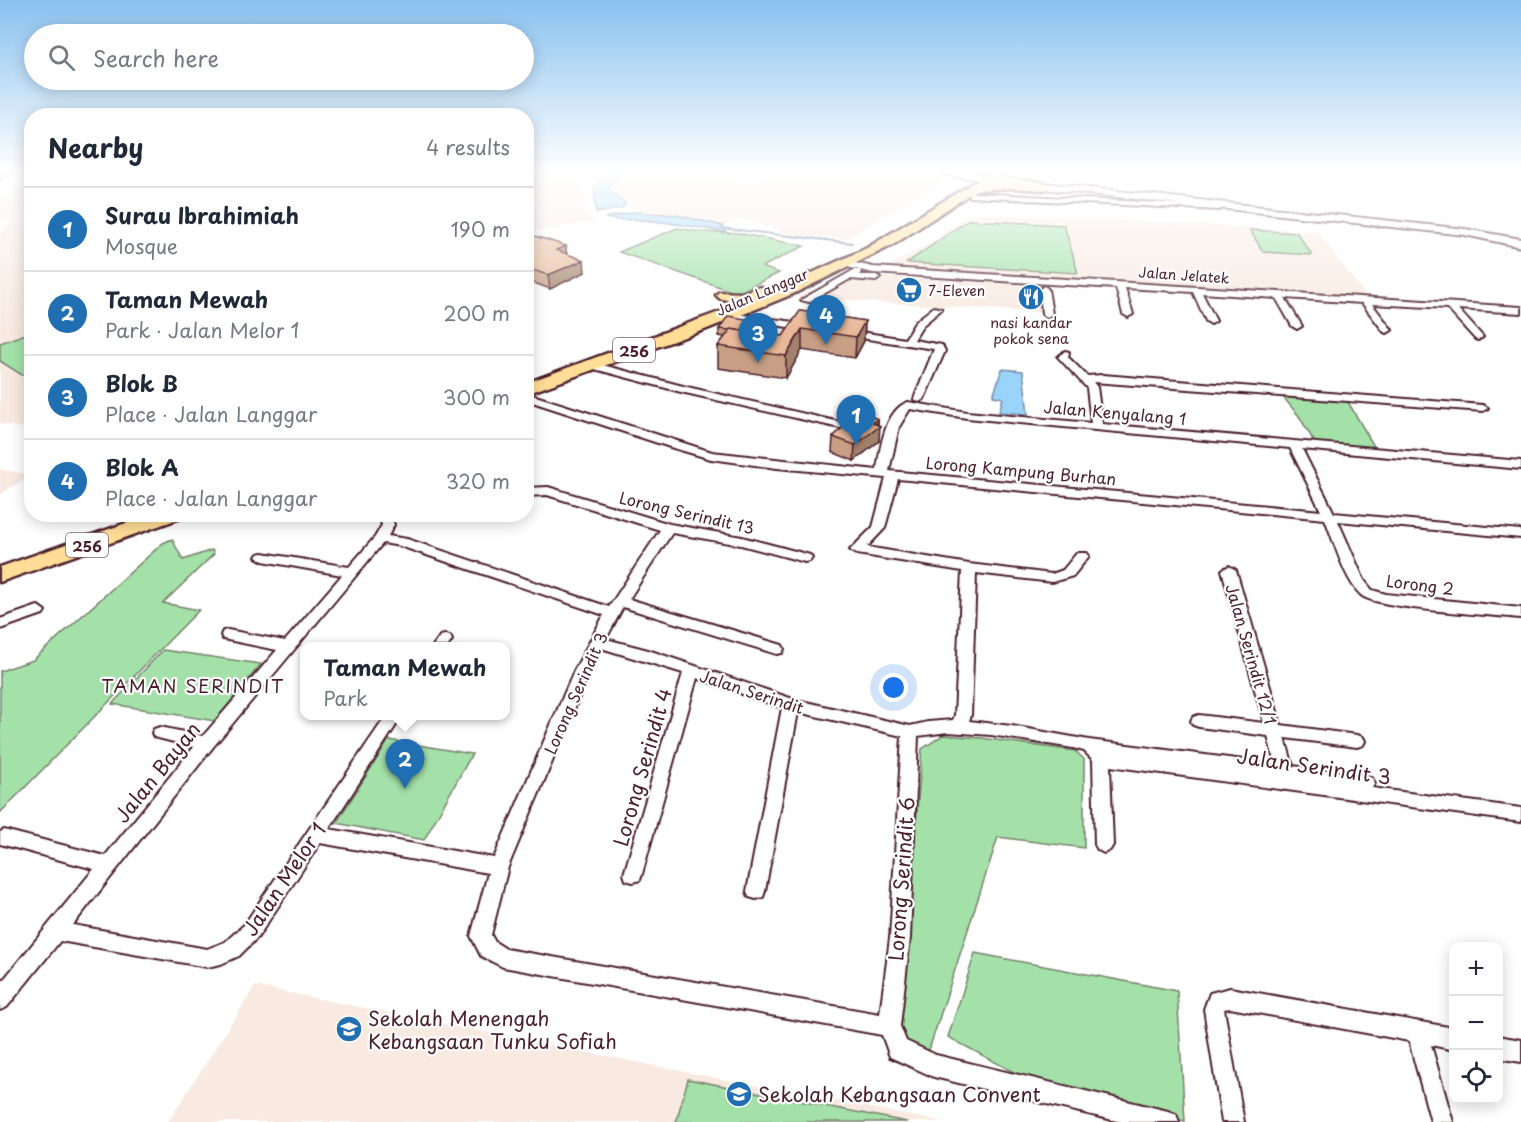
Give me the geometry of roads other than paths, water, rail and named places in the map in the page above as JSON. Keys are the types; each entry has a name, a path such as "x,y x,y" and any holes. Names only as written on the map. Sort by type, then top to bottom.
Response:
{"main road":[{"name":"Jalan Langgar","path":"534,376 731,307 878,240 903,224"},
{"name":"Jalan Langgar","path":"534,386 853,270 916,224"},
{"path":"1384,224 1521,241"},
{"path":"1428,224 1463,228 1521,241"},
{"path":"724,295 742,298 781,286"},
{"name":"256","path":"0,564 120,522"},
{"name":"256","path":"0,575 151,522"}],"street":[{"name":"Jalan Jelatek","path":"853,270 1043,284 1120,285 1521,310"},
{"path":"806,300 853,270"},
{"path":"1043,284 1047,314"},
{"path":"1120,285 1128,314"},
{"path":"1196,290 1211,321"},
{"path":"1280,295 1298,326"},
{"path":"1365,300 1387,330"},
{"path":"1449,305 1478,337"},
{"path":"909,341 919,323 937,309"},
{"path":"729,316 821,329"},
{"path":"841,332 909,341 935,346 940,351 914,402 898,418 888,442 888,475 879,528 857,550 969,568 1053,578 1068,573 1082,556"},
{"path":"1065,354 1063,357 1092,387 1097,427"},
{"path":"591,365 681,389 853,428"},
{"path":"1083,379 1102,378 1483,408"},
{"name":"Lorong Kampung Burhan","path":"534,399 711,455 888,475 1521,534"},
{"name":"Jalan Kenyalang 1","path":"914,402 967,415 1521,465"},
{"path":"1295,446 1329,515"},
{"name":"Lorong Serindit 13","path":"534,492 548,491 668,528 742,541 805,558"},
{"name":"Lorong 2","path":"1329,515 1358,581 1367,593 1385,599 1521,613"},
{"path":"386,522 380,539 402,542 616,607 777,649"},
{"name":"Lorong Serindit 3","path":"668,528 616,607 597,642 499,867 481,936 488,950 503,958 889,1026"},
{"name":"Jalan Bayan","path":"0,1000 207,743 380,539"},
{"path":"263,557 352,572"},
{"path":"958,726 963,715 969,568"},
{"name":"Jalan Serindit 12/1","path":"1229,570 1286,772"},
{"path":"0,624 38,610"},
{"path":"228,635 288,647"},
{"name":"Jalan Serindit","path":"597,642 643,654 791,705 910,732"},
{"name":"Lorong Serindit 4","path":"633,874 691,671"},
{"path":"756,891 791,705"},
{"name":"Jalan Melor 1","path":"57,931 207,958 234,950 251,931 391,720"},
{"path":"1199,721 1357,741"},
{"path":"910,732 927,726 958,726 1073,742 1095,752 1286,772 1366,783"},
{"name":"Lorong Serindit 6","path":"889,1026 900,938 910,732"},
{"path":"160,733 207,743"},
{"path":"1095,752 1104,845"},
{"name":"Jalan Serindit 3","path":"1095,752 1521,815"},
{"path":"314,834 499,867"},
{"path":"4,838 110,865"},
{"path":"1233,1122 1214,1009 1217,1000 1230,998 1449,1038"},
{"path":"889,1026 898,1049 934,1066 1168,1122"},
{"path":"1417,1033 1442,1122"},
{"path":"1503,1048 1521,1051"}],"water":[{"path":"676,224 716,224 723,226 726,232"},
{"path":"1002,369 1023,371 1028,414 999,412 1003,398 993,396"}],"waterway":[{"path":"721,228 852,243"}],"place":[{"name":"7-Eleven","path":"909,290"},
{"name":"nasi kandar pokok sena","path":"1031,297"},
{"name":"Blok A","path":"826,345"},
{"name":"Blok B","path":"758,363"},
{"name":"Surau Ibrahimiah","path":"856,445"},
{"name":"Taman Mewah","path":"405,789"},
{"name":"Sekolah Menengah Kebangsaan Tunku Sofiah","path":"349,1029"},
{"name":"Sekolah Kebangsaan Convent","path":"739,1094"}],"district":[{"name":"TAMAN SERINDIT","path":"193,685"}]}
